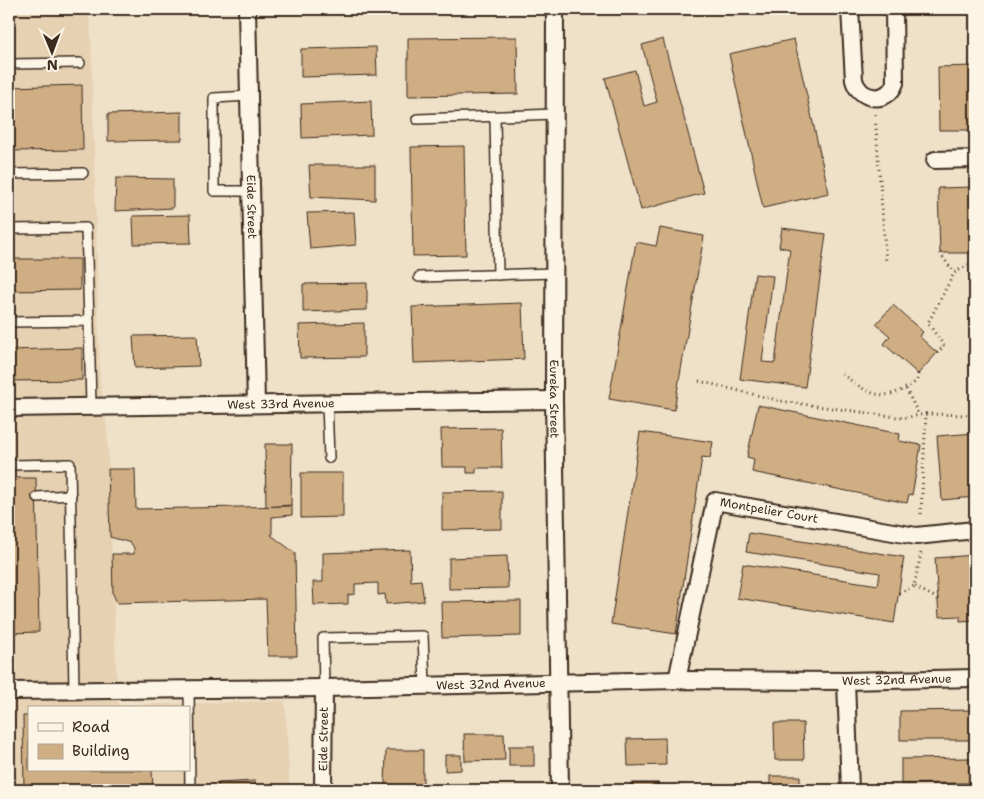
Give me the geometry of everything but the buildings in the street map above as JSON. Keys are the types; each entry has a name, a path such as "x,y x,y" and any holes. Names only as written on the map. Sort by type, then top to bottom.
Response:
{"street":[{"name":"Eide Street","path":"247,9 256,404"},
{"name":"Eureka Street","path":"555,9 554,400 560,790"},
{"path":"850,9 852,60 856,86 862,92 874,98 881,98 893,89 895,83 894,9"},
{"path":"935,160 975,159"},
{"name":"West 33rd Avenue","path":"9,408 554,400"},
{"name":"Montpelier Court","path":"677,680 715,501 916,536 975,530"},
{"name":"West 32nd Avenue","path":"9,691 324,688 424,684 677,680 846,681 975,678"},
{"path":"846,681 850,790"},
{"name":"Eide Street","path":"323,790 324,688"}],"lane":[{"path":"9,64 80,63"},
{"path":"249,96 214,98 214,191 251,191"},
{"path":"417,119 555,114"},
{"path":"495,117 498,275"},
{"path":"9,174 83,173"},
{"path":"9,229 86,228 91,406"},
{"path":"418,277 554,273"},
{"path":"9,322 89,321"},
{"path":"327,403 328,458"},
{"path":"9,465 70,464 74,690"},
{"path":"37,496 71,495"},
{"path":"324,688 323,638 423,636 424,684"},
{"path":"189,688 189,706"},
{"path":"190,772 190,790"}],"path":[{"path":"874,98 886,263"},
{"path":"940,253 954,272"},
{"path":"937,353 944,346 928,323 954,272 975,261"},
{"path":"842,374 866,392 883,395 906,389 917,381 918,374"},
{"path":"699,381 780,402 904,418 926,414 975,415"},
{"path":"906,389 919,415"},
{"path":"921,514 926,414"},
{"path":"914,586 924,535"},
{"path":"899,594 914,586"},
{"path":"914,586 938,599"}],"shaded area":[{"path":"9,9 88,9 91,33 100,382 107,429 119,705 285,701 290,790 9,790"}]}
